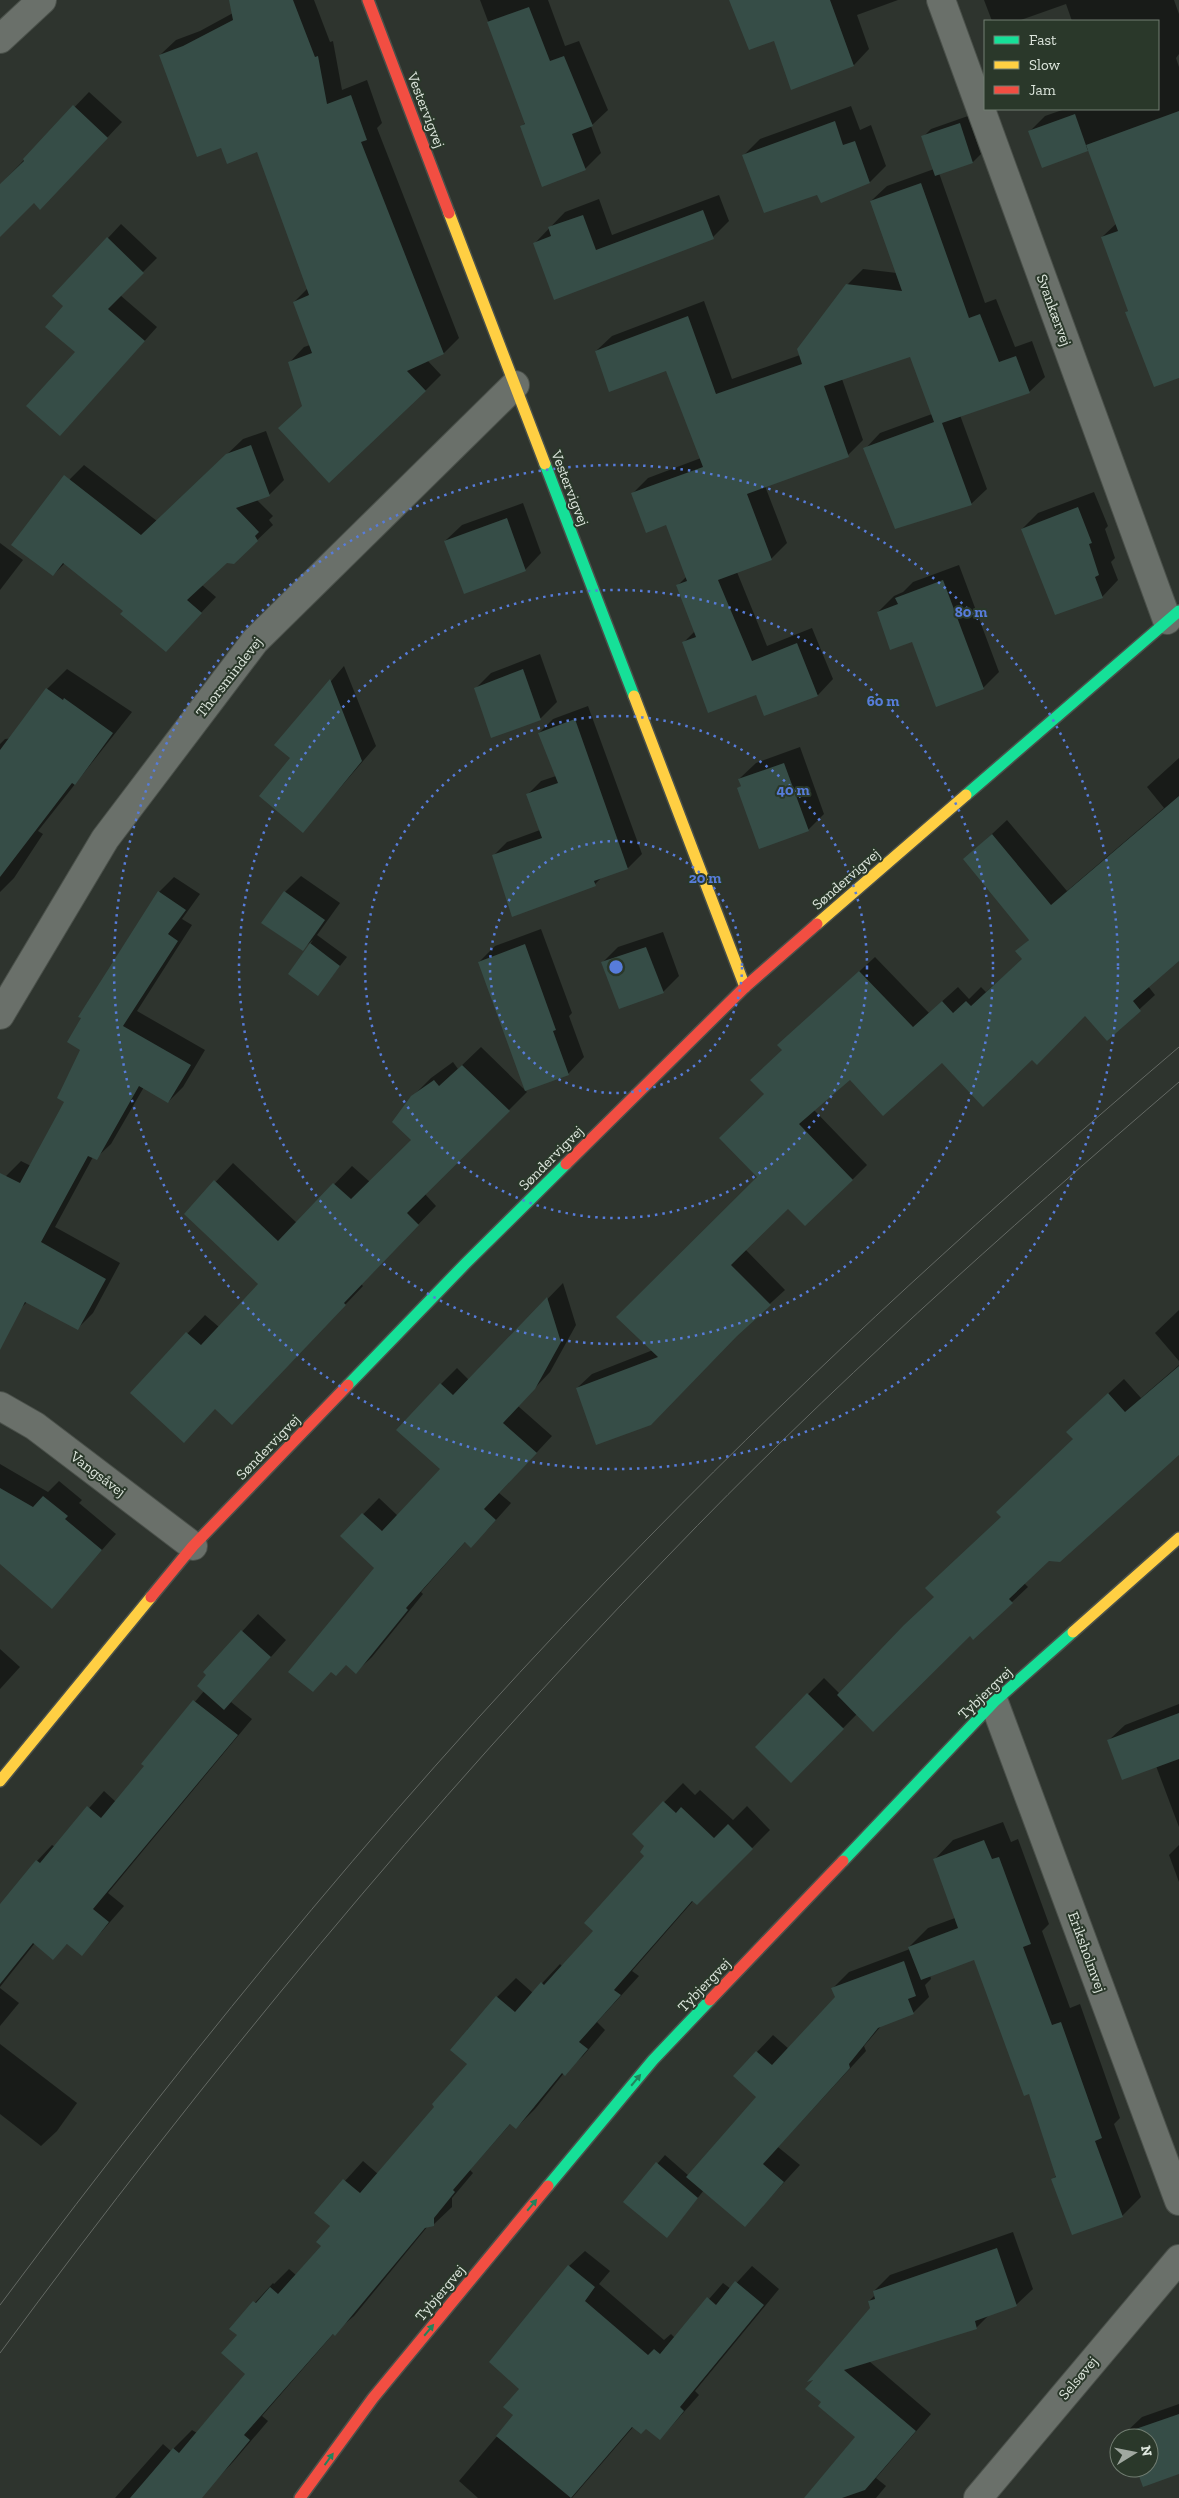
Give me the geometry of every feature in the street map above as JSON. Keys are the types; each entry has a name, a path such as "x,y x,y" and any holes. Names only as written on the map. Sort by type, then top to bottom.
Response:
{"street":[{"path":"0,40 42,0"},
{"name":"Vestervigvej","path":"368,0 745,987"},
{"name":"Svankærvej","path":"941,0 1173,616"},
{"name":"Thorsmindevej","path":"0,1015 106,839 255,641 515,385"},
{"name":"Søndervigvej","path":"0,1781 193,1546 466,1263 745,987 1173,616"},
{"name":"Vangsåvej","path":"0,1406 35,1426 193,1546"},
{"name":"Tybjergvej","path":"300,2498 373,2398 653,2060 994,1702 1179,1538"},
{"name":"Eriksholmvej","path":"994,1702 1179,2201"},
{"name":"Selsøvej","path":"978,2498 1179,2259"}],"building":[{"path":"229,0 293,0 315,57 318,56 327,104 351,95 367,140 361,142 444,354 407,371 426,391 329,483 278,428 302,406 288,362 312,353 293,302 309,295 257,152 227,164 221,148 197,157 159,55 183,46 233,20"},
{"path":"729,0 830,0 854,66 791,90 774,41 749,50"},
{"path":"529,7 550,61 564,56 593,126 572,134 586,170 542,187 520,126 525,124 487,22"},
{"path":"73,105 108,138 40,210 34,203 0,237 0,184 24,161 23,159"},
{"path":"1179,111 1179,378 1154,387 1125,312 1128,311 1101,237 1118,231 1086,145"},
{"path":"1075,114 1088,151 1042,168 1028,131"},
{"path":"835,121 843,145 855,141 870,183 821,203 817,195 764,213 742,155"},
{"path":"960,123 973,163 935,176 921,136"},
{"path":"921,183 969,318 980,314 999,362 1016,356 1030,393 942,423 972,505 895,529 863,448 934,422 910,357 824,386 849,457 747,494 772,560 718,580 752,661 797,643 818,696 764,716 756,695 708,713 682,642 696,637 676,585 687,581 666,525 646,533 631,493 703,467 666,371 609,392 595,351 688,316 716,394 802,364 797,349 846,284 902,291 870,201"},
{"path":"703,210 714,239 554,300 533,243 551,236 548,227 583,215 596,250"},
{"path":"107,237 144,273 108,309 145,341 60,436 26,406 75,352 45,327 63,306 52,296"},
{"path":"251,445 270,496 236,508 259,532 255,536 258,541 234,564 227,563 187,600 202,613 166,652 120,614 123,611 63,563 53,576 11,545 64,475 141,535 226,454"},
{"path":"1078,507 1092,543 1089,544 1099,575 1095,577 1103,598 1055,615 1021,529"},
{"path":"507,518 526,571 464,594 444,541"},
{"path":"943,580 984,689 936,707 912,642 890,650 877,612 898,604 895,598"},
{"path":"523,669 541,720 491,738 474,688"},
{"path":"330,679 362,761 303,833 259,796 290,758 274,745"},
{"path":"46,688 63,700 64,698 113,733 75,785 72,783 0,877 0,750"},
{"path":"575,719 628,869 594,881 596,886 512,917 492,855 542,838 526,794 558,783 538,733"},
{"path":"784,763 809,831 759,849 737,788 741,786 738,779"},
{"path":"1179,796 1179,961 1133,1001 1141,1011 1107,1041 1085,1016 1037,1065 1032,1060 983,1107 942,1063 883,1116 850,1080 799,1124 853,1180 805,1226 788,1209 731,1265 771,1305 737,1336 651,1425 596,1445 576,1388 658,1357 616,1317 757,1177 719,1138 764,1094 750,1080 782,1050 777,1045 859,971 913,1027 942,1001 953,1013 966,1001 971,1006 1022,959 1015,951 1029,940 963,859 992,834 1051,905"},
{"path":"158,891 186,910 168,934 178,941 123,1026 191,1065 168,1103 139,1086 97,1160 88,1156 41,1242 106,1279 78,1330 25,1302 0,1350 0,1173 20,1183 64,1102 57,1098 80,1050 67,1042 81,1018 78,1017"},
{"path":"284,891 325,920 303,951 261,923"},
{"path":"310,943 340,966 318,996 288,974"},
{"path":"525,944 556,1030 553,1031 569,1075 525,1091 478,962"},
{"path":"646,947 664,993 619,1009 601,962"},
{"path":"462,1065 510,1111 407,1213 419,1225 344,1303 346,1305 232,1425 215,1409 184,1443 130,1393 186,1332 201,1345 258,1284 184,1214 214,1180 278,1241 333,1183 351,1199 411,1140 392,1122 411,1096 434,1080 439,1086"},
{"path":"547,1297 561,1342 535,1389 503,1423 537,1453 484,1509 496,1520 471,1548 465,1542 406,1608 408,1610 356,1674 346,1665 336,1676 331,1672 313,1692 288,1672 374,1568 340,1536 362,1513 382,1531 440,1469 396,1430 440,1383 453,1395"},
{"path":"1179,1366 1179,1455 1060,1562 1049,1561 1009,1599 1013,1603 973,1640 970,1636 873,1732 837,1695 904,1625 934,1597 925,1588 1001,1517 996,1512 1073,1439 1066,1432 1108,1393 1125,1412"},
{"path":"0,1488 33,1507 43,1496 68,1516 65,1519 102,1550 52,1609 0,1564"},
{"path":"241,1630 271,1657 224,1710 197,1686 206,1675 203,1672"},
{"path":"807,1693 844,1729 791,1783 755,1747"},
{"path":"193,1700 238,1735 93,1909 109,1922 82,1956 67,1944 53,1960 33,1943 0,1984 0,1904 36,1860 40,1863 87,1806 101,1818 144,1766 141,1764"},
{"path":"1179,1713 1179,1759 1122,1780 1107,1740"},
{"path":"663,1801 676,1813 681,1807 714,1838 728,1824 753,1849 697,1905 692,1901 614,1990 621,1995 579,2042 588,2049 565,2076 562,2073 516,2129 510,2124 453,2190 455,2192 434,2218 434,2226 425,2228 335,2336 333,2334 244,2435 250,2440 202,2498 130,2498 173,2448 179,2453 245,2374 221,2353 237,2335 229,2329 253,2301 256,2303 270,2287 278,2294 321,2246 316,2242 330,2226 314,2213 343,2179 360,2193 434,2107 432,2104 467,2064 450,2050 496,1996 515,2012 541,1982 544,1985 593,1931 584,1923 644,1856 640,1852 644,1846 632,1834"},
{"path":"984,1840 992,1859 999,1857 1031,1944 1023,1947 1052,2025 1061,2022 1102,2138 1095,2141 1123,2217 1072,2235 1051,2179 1056,2177 1029,2094 1024,2096 974,1960 921,1980 908,1947 958,1928 933,1859"},
{"path":"904,1961 916,1996 908,1999 914,2014 878,2028 849,2064 850,2068 763,2164 784,2182 745,2227 686,2177 756,2097 733,2076 756,2051 772,2065 835,1997 831,1988"},
{"path":"656,2162 698,2198 667,2238 623,2202"},
{"path":"997,2248 1017,2306 975,2321 977,2329 844,2370 916,2431 865,2490 842,2498 804,2498 855,2437 818,2406 821,2402 805,2389 813,2380 807,2382 870,2308 868,2301 875,2299 873,2291"},
{"path":"568,2265 595,2287 585,2301 648,2355 654,2349 660,2354 707,2297 716,2305 735,2281 764,2305 680,2407 684,2411 660,2440 646,2429 641,2434 632,2427 571,2498 496,2436 513,2415 503,2407 519,2389 489,2362"},
{"path":"1179,2414 1179,2474 1143,2487 1140,2478 1159,2478 1159,2428 1138,2428"}],"tram line":[{"path":"0,2305 153,2105 312,1909 477,1719 563,1627 713,1472 843,1347 975,1225 1179,1047"},
{"path":"0,2353 157,2146 320,1944 490,1747 578,1651 728,1495 853,1373 982,1254 1179,1082"}],"traffic: fast":[{"path":"545,464 634,696"},
{"path":"966,795 1179,611"},
{"path":"348,1385 466,1263 566,1164"},
{"path":"843,1861 994,1702 1073,1632"},
{"path":"548,2186 653,2060 710,2000"}],"traffic: slow":[{"path":"449,213 545,464"},
{"path":"634,696 745,987"},
{"path":"817,924 966,795"},
{"path":"1073,1632 1179,1538"},
{"path":"0,1781 151,1597"}],"traffic: jam":[{"path":"368,0 449,213"},
{"path":"566,1164 745,987 817,924"},
{"path":"151,1597 193,1546 348,1385"},
{"path":"710,2000 843,1861"},
{"path":"300,2498 373,2398 548,2186"}]}
